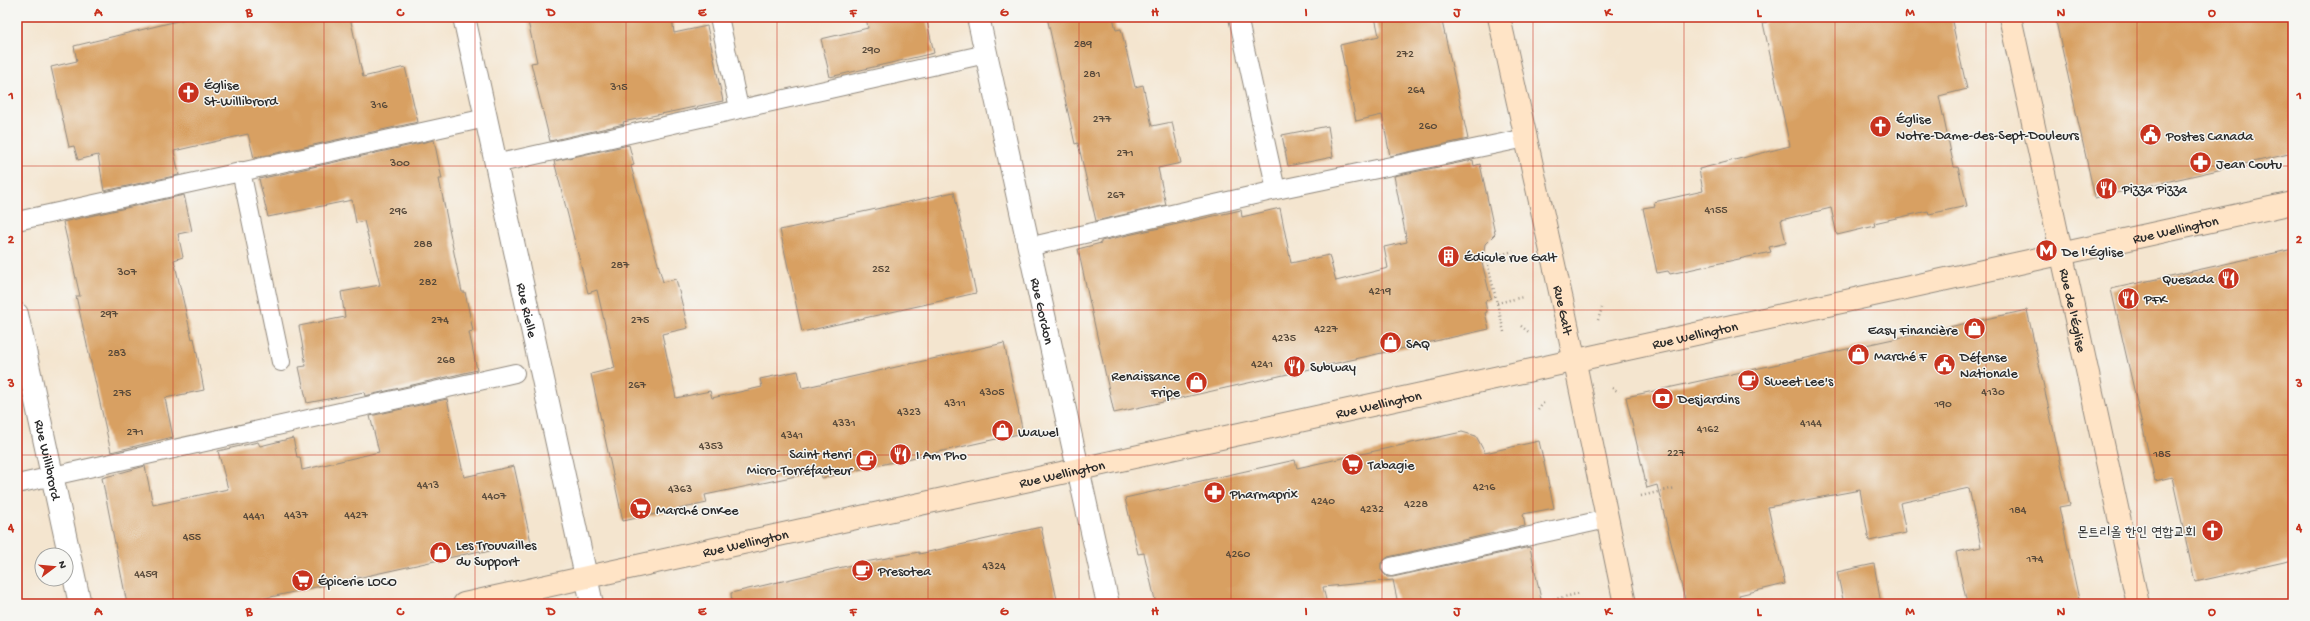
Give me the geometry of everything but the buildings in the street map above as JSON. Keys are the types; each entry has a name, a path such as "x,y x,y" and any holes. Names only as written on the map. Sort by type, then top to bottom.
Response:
{"main road":[{"name":"Rue Galt","path":"1499,17 1574,359 1625,604"},
{"name":"Rue de l'Église","path":"2010,17 2138,604"},
{"name":"Rue Wellington","path":"464,604 1574,359 2293,203"}],"street":[{"name":"Rue Rielle","path":"464,17 592,604"},
{"name":"Rue Gordon","path":"978,17 1108,604"},
{"name":"Rue Willibrord","path":"17,314 80,604"}],"lane":[{"path":"719,17 739,108"},
{"path":"1238,17 1276,190"},
{"path":"495,164 739,108 986,54"},
{"path":"17,221 486,118"},
{"path":"1028,247 1276,190 1526,138"},
{"path":"241,171 281,362"},
{"path":"17,484 515,373"},
{"path":"1391,567 1607,519"}],"path":[{"path":"1504,332 1488,266 1490,258 1513,251"},
{"path":"1486,282 1492,281"},
{"path":"1497,303 1523,297"},
{"path":"1598,320 1602,308"},
{"path":"1521,326 1530,333"},
{"path":"1612,388 1619,392"},
{"path":"1538,410 1545,401"},
{"path":"1641,496 1675,488"},
{"path":"1542,602 1581,593"}],"place":[{"name":"Église St-Willibrord","path":"189,92"},
{"name":"Église Notre-Dame-des-Sept-Douleurs","path":"1881,126"},
{"name":"Postes Canada","path":"2151,135"},
{"name":"Jean Coutu","path":"2201,163"},
{"name":"Pizza Pizza","path":"2106,188"},
{"name":"De l'Église","path":"2047,251"},
{"name":"Édicule rue Galt","path":"1448,256"},
{"name":"Quesada","path":"2229,278"},
{"name":"PFK","path":"2128,298"},
{"name":"Easy Financière","path":"1974,329"},
{"name":"SAQ","path":"1390,343"},
{"name":"Marché F","path":"1859,355"},
{"name":"Défense Nationale","path":"1945,364"},
{"name":"Subway","path":"1294,366"},
{"name":"Sweet Lee's","path":"1749,380"},
{"name":"Renaissance Fripe","path":"1196,383"},
{"name":"Desjardins","path":"1662,398"},
{"name":"Wawel","path":"1002,431"},
{"name":"I Am Pho","path":"900,454"},
{"name":"Saint Henri Micro-Torréfacteur","path":"867,461"},
{"name":"Tabagie","path":"1352,464"},
{"name":"Pharmaprix","path":"1214,493"},
{"name":"Marché OnKee","path":"640,509"},
{"name":"몬트리올 한인 연합교회","path":"2212,531"},
{"name":"Les Trouvailles du Support","path":"440,552"},
{"name":"Presotea","path":"863,570"},
{"name":"Épicerie LOCO","path":"303,580"}]}
